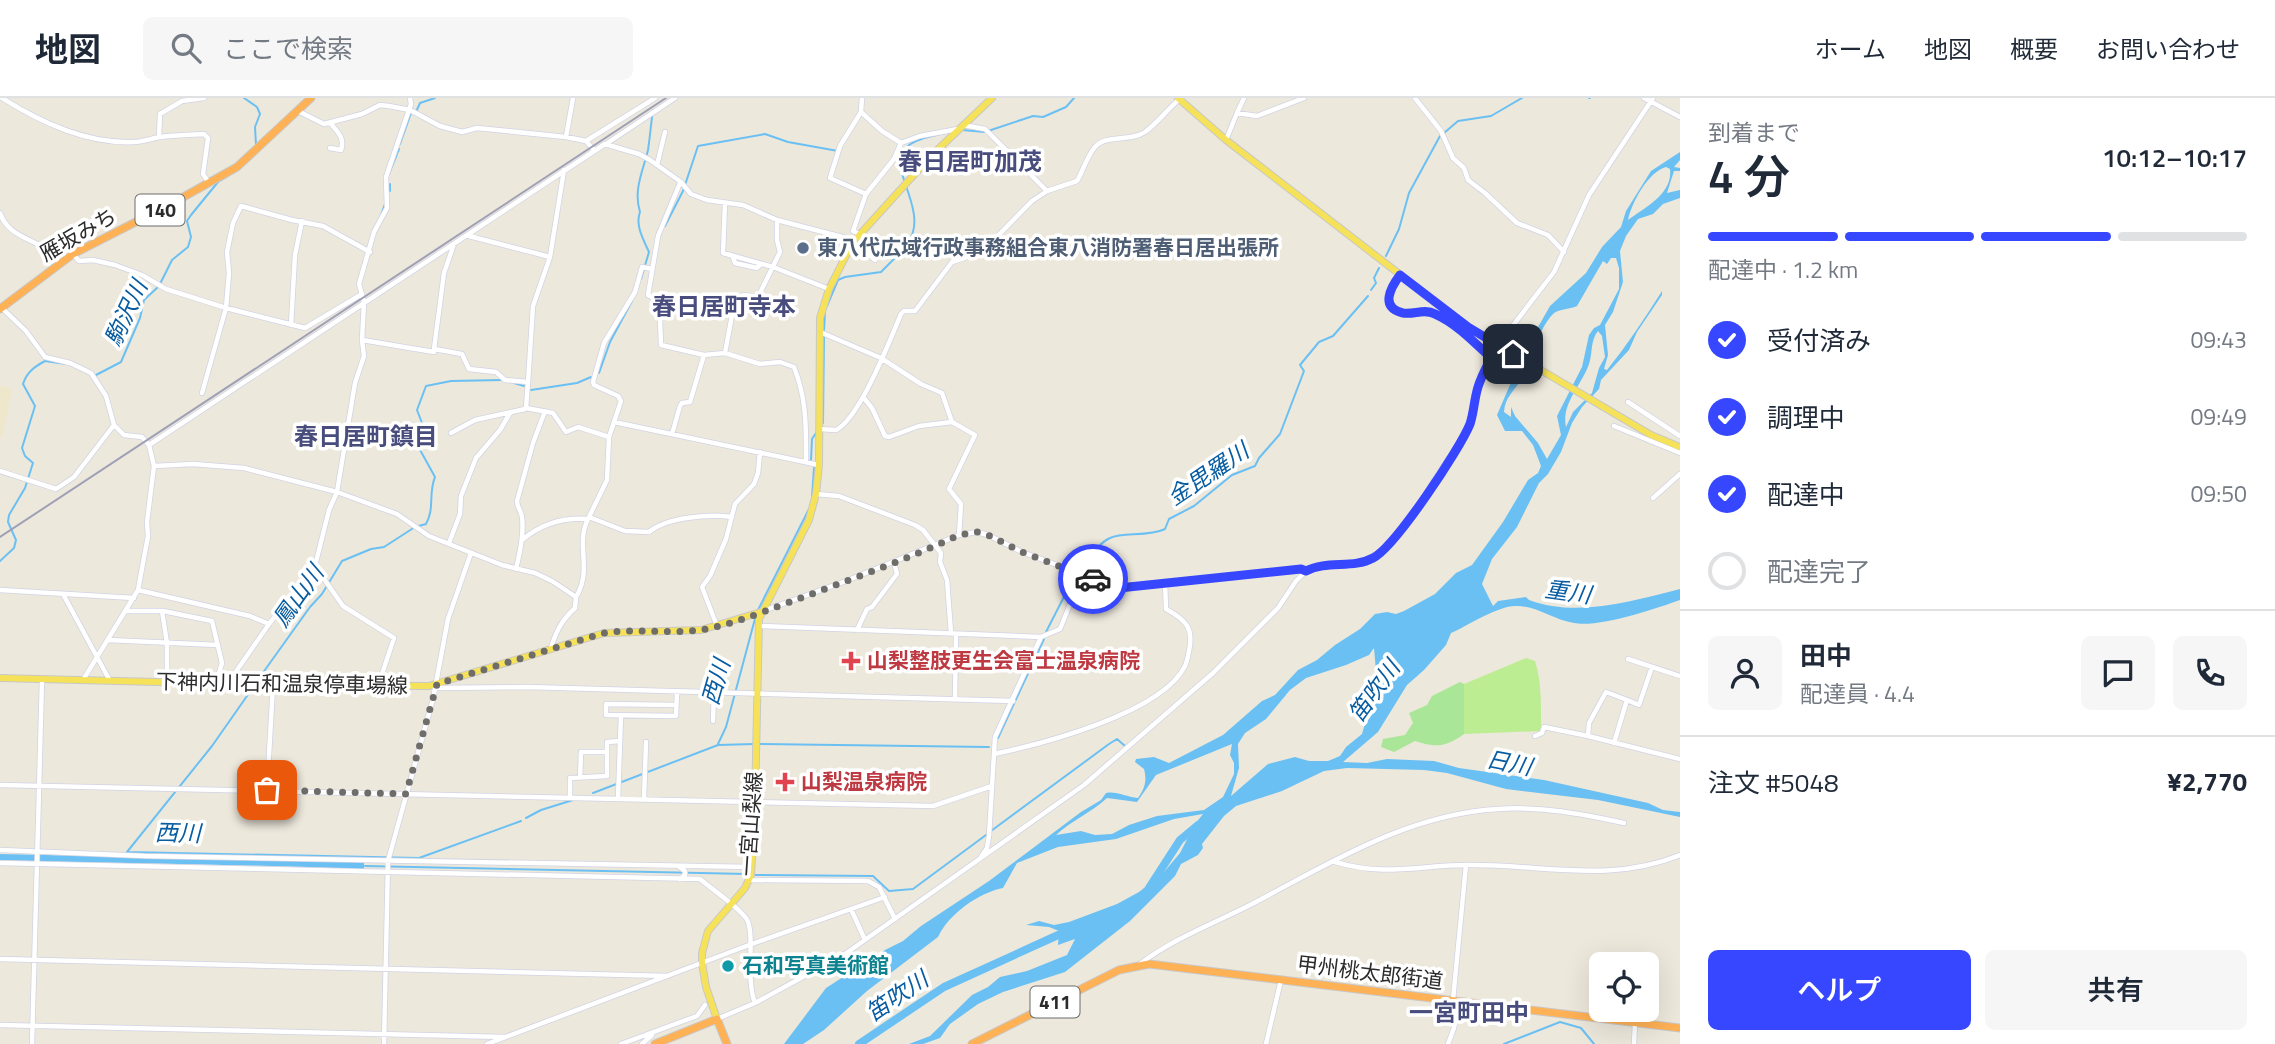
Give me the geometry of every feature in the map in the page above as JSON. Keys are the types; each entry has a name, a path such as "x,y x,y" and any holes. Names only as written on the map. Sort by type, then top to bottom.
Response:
{"highway":[{"name":"雁坂みち","path":"1,308 73,254 210,184 237,167 311,98"},
{"name":"甲州桃太郎街道","path":"1140,965 1172,965 1680,1028"},
{"name":"411","path":"973,1044 1119,970 1140,965"},
{"path":"655,1044 718,1023 727,1044"}],"main road":[{"path":"758,613 808,520 816,494 823,304 829,289 859,234 992,98"},
{"path":"1180,98 1226,140 1468,327 1651,435 1680,447"},
{"path":"1400,275 1388,296 1388,303 1392,308 1402,313 1422,310 1436,314 1493,355"},
{"name":"下神内川石和温泉停車場線","path":"0,678 255,685 436,686 616,631 685,631 717,626 758,613"},
{"name":"一宮山梨線","path":"718,1023 706,987 702,963 708,931 751,873 758,693 758,613"}],"street":[{"path":"2,98 28,114 106,142 137,142 159,137 204,134 208,138 203,174 210,184"},
{"path":"159,137 160,114 182,101 204,98"},
{"path":"228,684 269,624 315,566 328,510 337,492 355,383 364,356 362,340 365,302 359,284 374,232 387,208 386,177 410,110 410,98"},
{"path":"566,137 573,98"},
{"path":"587,141 655,98"},
{"path":"149,445 675,98"},
{"path":"862,98 861,113 840,146 831,178 866,194"},
{"path":"819,429 839,429 863,397 901,314 904,311 915,311 952,262 982,252 1032,201 1047,191 1077,181 1093,149 1101,141 1139,135 1157,122 1180,98"},
{"path":"1226,140 1244,98"},
{"path":"1237,113 1257,116 1304,98"},
{"path":"1415,98 1441,131 1453,158 1464,168 1468,180 1517,223 1548,235 1564,252"},
{"path":"1644,98 1680,117"},
{"path":"1501,341 1554,272 1594,187 1652,100"},
{"path":"298,111 324,124 362,114 380,105 410,110 440,127 462,132 477,128 566,137 587,141 594,150"},
{"path":"861,113 901,143"},
{"path":"330,148 341,150 343,144 342,138 331,123"},
{"path":"859,234 853,230 866,194 894,159 901,143 920,136 961,127 987,131 1047,191"},
{"path":"656,165 665,132"},
{"path":"605,144 639,154 681,182 691,194 743,205 778,220 853,242 875,260"},
{"path":"526,408 533,306 550,257 564,170"},
{"path":"551,649 564,618 575,608 576,597 583,584 583,540 589,518 607,480 609,437 621,401 618,396 594,385 593,382 604,344 648,268 658,236 681,182"},
{"path":"724,203 723,253 773,267 829,289"},
{"path":"202,393 226,308 229,273 226,252 233,223 241,206 336,231 370,252"},
{"path":"0,213 7,226 17,235 46,247 59,263"},
{"path":"724,353 735,299 744,295 758,297 780,252 777,240 778,220"},
{"path":"291,325 295,255 302,221"},
{"path":"0,227 7,226"},
{"path":"468,235 550,257"},
{"path":"362,340 435,352 433,349 444,273 453,244"},
{"path":"73,254 79,261 93,260 115,265 159,285 226,308 305,328 362,294"},
{"path":"648,268 648,295 663,303 660,318 661,345 704,355 724,353 760,364 780,362 794,367 806,407 806,462"},
{"path":"1,308 26,331 45,357 70,363 93,376 107,396 114,425 124,435 142,437 149,445 154,466 147,522 148,536 138,590 83,680"},
{"path":"823,333 881,358 921,384 942,393 953,422"},
{"path":"433,349 462,354 469,369 496,372 505,380 528,382"},
{"path":"672,434 680,406 690,402 704,355"},
{"path":"758,613 959,535 977,532 1119,588 1301,569 1306,571 1364,562 1380,554 1389,545 1466,432 1479,383 1493,355"},
{"path":"863,397 872,408 884,436 889,437 919,426 953,422 975,435 948,489 961,504 959,535"},
{"path":"1628,401 1680,436"},
{"path":"451,433 475,419 526,408 555,415 566,432 579,427 609,437"},
{"path":"516,569 522,541 522,514 517,501 545,411"},
{"path":"449,543 460,514 461,496 477,458 510,413"},
{"path":"614,422 819,465"},
{"path":"0,471 56,489 74,477 114,425"},
{"path":"1614,426 1680,453"},
{"path":"717,626 702,587 715,564 735,505 754,484 760,452"},
{"path":"154,466 193,464 244,468 337,492 397,514 418,529 471,553 552,580 576,597"},
{"path":"1653,498 1680,474"},
{"path":"816,494 839,496 915,525 937,545 942,553 940,562 947,580 953,633 955,699"},
{"path":"522,541 532,531 571,517 589,518 625,531 649,532 659,524 668,522 713,516 732,517"},
{"path":"384,1044 388,863 436,686 448,619 471,553"},
{"path":"857,630 867,609 873,607 897,575 894,562"},
{"path":"315,566 343,606 394,638 378,686"},
{"path":"718,1023 827,965 1084,785 1213,673 1269,617 1306,571"},
{"path":"759,626 1041,638 1060,629 1083,575"},
{"path":"994,754 1030,747 1107,721 1160,693 1169,685 1185,666 1192,637 1190,630 1179,617 1166,610 1165,582"},
{"path":"0,590 134,598"},
{"path":"138,590 250,616 269,624"},
{"path":"63,593 110,681"},
{"path":"126,611 162,611 212,621 222,663 215,684"},
{"path":"162,611 167,643 167,683"},
{"path":"978,861 987,848 990,829 995,737 1041,638"},
{"path":"108,640 218,645"},
{"path":"1628,659 1680,676"},
{"path":"1588,736 1589,723 1606,692 1639,705 1652,667"},
{"path":"32,1044 42,680"},
{"path":"267,790 273,685"},
{"path":"436,686 1013,701"},
{"path":"676,705 606,704 606,715 676,716 677,692"},
{"path":"713,721 714,693"},
{"path":"1614,743 1627,700"},
{"path":"618,799 621,715"},
{"path":"1535,736 1542,733 1544,727 1680,759"},
{"path":"569,798 570,778 607,776 607,742 620,741"},
{"path":"644,799 646,742"},
{"path":"580,778 581,752 607,752"},
{"path":"0,785 933,806 992,786"},
{"path":"1140,965 1180,940 1400,830 1443,817 1475,811 1540,809 1583,814 1624,823"},
{"path":"0,850 365,861 521,875 679,879 700,873 751,873 868,881 879,887 895,919"},
{"path":"1335,862 1367,870 1386,871 1466,864 1572,872 1655,865 1680,855"},
{"path":"365,861 365,870"},
{"path":"0,863 365,870 388,863 678,866 700,873 747,920 750,945 749,981 755,1003"},
{"path":"521,875 522,863"},
{"path":"1448,1044 1454,1028 1466,864"},
{"path":"678,866 682,867 685,875 679,879"},
{"path":"487,1044 885,897"},
{"path":"851,909 865,940"},
{"path":"0,959 668,976"},
{"path":"1266,1044 1281,979"},
{"path":"621,1044 697,1016 705,1005"},
{"path":"1634,1044 1635,1023"},
{"path":"0,1026 384,1032 505,1037"},
{"path":"642,1044 656,1032"}],"shaded area":[{"path":"0,386 12,389 2,439 0,438"}],"green space":[{"path":"1526,658 1535,661 1537,669 1541,695 1541,731 1464,734 1464,684"},
{"path":"1460,682 1464,684 1464,734 1441,745 1415,741 1394,752 1381,747 1383,739 1405,735 1413,723 1409,713 1427,705 1432,696"}],"water":[{"path":"1680,152 1680,160 1674,167 1680,168 1680,171 1674,171 1667,193 1680,190 1680,198 1663,204 1653,214 1638,219 1626,236 1620,251 1623,282 1613,312 1605,325 1608,355 1604,369 1607,370 1622,351 1662,291 1662,295 1637,332 1629,350 1601,380 1599,389 1582,407 1572,423 1561,452 1548,474 1539,483 1517,527 1492,559 1482,584 1493,606 1498,601 1526,597 1547,605 1585,608 1680,589 1680,600 1627,617 1597,623 1574,623 1532,608 1517,606 1484,616 1451,633 1446,645 1407,685 1378,732 1343,762 1367,763 1387,759 1434,761 1459,768 1544,780 1648,803 1663,810 1680,812 1680,817 1598,800 1506,789 1447,773 1424,770 1347,768 1324,771 1282,791 1236,806 1224,816 1202,844 1203,848 1198,855 1181,864 1175,876 1130,921 1065,972 1003,992 978,1004 950,1024 940,1038 923,1044 909,1044 930,1036 972,995 1000,977 1027,971 1067,955 1075,939 1058,945 1059,931 1049,927 1026,925 1039,921 1054,925 1069,922 1117,904 1139,892 1164,872 1180,853 1203,814 1174,819 1116,839 1058,847 1017,863 1003,888 965,906 949,920 938,937 867,991 824,1030 803,1044 784,1044 826,988 903,941 1101,800 1106,793 1138,798 1144,788 1145,777 1144,769 1135,762 1136,759 1154,757 1169,763 1223,735 1262,701 1275,695 1298,670 1317,660 1360,629 1375,614 1396,614 1404,611 1435,594 1456,573 1472,565 1503,522 1528,480 1538,473 1541,466 1533,445 1522,431 1505,431 1497,415 1525,350 1550,306 1586,273 1602,247 1621,227 1626,211 1651,171","holes":["1666,167 1670,169 1670,178 1663,193 1628,220 1642,189 1659,170","1611,258 1616,258 1619,289 1600,325 1589,335 1582,367 1557,416 1561,435 1547,459 1511,407 1511,417 1504,412 1506,402 1522,379 1552,315 1577,306 1603,261 1607,264","1598,331 1602,336 1605,357 1592,393 1573,412 1566,427 1566,410 1586,372","1374,648 1377,683 1362,734 1346,747 1340,756 1328,761 1309,761 1295,757 1268,764 1231,796 1239,768 1238,744 1245,733 1266,719 1290,690 1306,678 1369,655","1232,744 1230,755 1234,763 1234,774 1223,797 1204,810 1157,816 1112,834 1095,835 1081,831 1056,835 1107,798 1137,802 1156,775"]},
{"path":"0,854 364,862 364,869 0,860"}],"waterway":[{"name":"駒沢川","path":"244,98 257,107 260,114 255,127 256,145"},
{"path":"416,112 420,103 435,98"},
{"name":"西川","path":"962,130 985,132 1033,116 1043,117 1066,107 1074,98"},
{"name":"金毘羅川","path":"1444,133 1458,121 1491,116 1522,98"},
{"name":"鳳山川","path":"641,279 649,252 639,227 638,188 648,150 653,110"},
{"path":"400,144 411,113"},
{"name":"西川","path":"904,180 901,158 909,145 945,133"},
{"name":"鳳山川","path":"665,226 683,191 698,146 765,134 788,142 838,151"},
{"name":"金毘羅川","path":"1386,256 1399,229 1409,193 1440,136"},
{"path":"388,176 397,154"},
{"name":"駒沢川","path":"161,282 172,260 188,247 191,237 187,221 218,182 228,176"},
{"path":"390,184 390,191"},
{"name":"西川","path":"827,306 838,280 881,272 908,243 914,215 906,186"},
{"path":"381,215 385,204"},
{"name":"金毘羅川","path":"1371,290 1376,283 1374,278 1379,268"},
{"name":"駒沢川","path":"96,375 121,362 140,318 144,300 158,287"},
{"name":"金毘羅川","path":"1080,571 1105,541 1115,536 1165,529 1169,519 1194,506 1232,475 1255,466 1280,434 1304,371 1300,365 1319,342 1333,336 1368,296"},
{"name":"鳳山川","path":"599,373 610,342 632,301"},
{"name":"西川","path":"824,330 825,312"},
{"name":"西川","path":"823,423 824,336"},
{"name":"駒沢川","path":"0,561 14,548 16,540 8,522 9,515 25,488 33,463 25,456 22,448 35,406 23,384 31,370 45,361 66,364"},
{"name":"鳳山川","path":"531,390 577,383 591,377"},
{"name":"鳳山川","path":"257,681 322,594 342,561 371,549 384,547 415,527 426,524 435,477 419,448 422,423 417,410 426,386 451,381 502,380"},
{"name":"鳳山川","path":"514,383 524,386"},
{"name":"西川","path":"811,460 812,439 816,433"},
{"name":"西川","path":"812,497 814,468"},
{"name":"西川","path":"758,610 809,509"},
{"name":"金毘羅川","path":"1046,632 1071,583"},
{"name":"西川","path":"718,744 726,727 756,615"},
{"name":"金毘羅川","path":"998,738 1044,639"},
{"name":"鳳山川","path":"127,852 212,746 254,686"},
{"path":"991,831 1109,744 1117,739 1125,746"},
{"name":"西川","path":"593,793 718,745 754,744"},
{"name":"金毘羅川","path":"760,744 989,747"},
{"name":"西川","path":"526,818 541,810 573,800"},
{"name":"西川","path":"128,852 419,858 521,821"},
{"name":"笛吹川","path":"1149,888 1180,840 1198,825"},
{"path":"753,875 873,876 889,891 913,889 986,835"},
{"path":"365,866 748,874"},
{"name":"笛吹川","path":"859,1044 944,987 1067,931"},
{"path":"1504,1044 1560,1022 1581,1028 1594,1044"}],"railway":[{"path":"0,537 666,98"}],"way so far":[{"path":"267,790 406,794 437,684 604,633 685,631 717,626 846,581 959,535 977,532 988,535 1022,552 1093,579"}],"place":[{"name":"東八代広域行政事務組合東八消防署春日居出張所","path":"803,248"},
{"name":"山梨整肢更生会富士温泉病院","path":"851,661"},
{"name":"山梨温泉病院","path":"785,782"},
{"name":"石和写真美術館","path":"728,966"}],"district":[{"name":"春日居町加茂","path":"970,162"},
{"name":"春日居町寺本","path":"724,307"},
{"name":"春日居町鎮目","path":"366,437"},
{"name":"一宮町田中","path":"1469,1013"}],"route":[{"path":"1093,579 1119,588 1301,569 1306,571 1364,562 1380,554 1411,516 1462,439 1470,423 1479,383 1491,358 1436,314 1422,310 1402,313 1392,308 1388,303 1388,296 1400,275 1468,327 1513,354"}],"water label":[{"name":"重川","path":"1568,592"},
{"name":"日川","path":"1509,763"}]}
